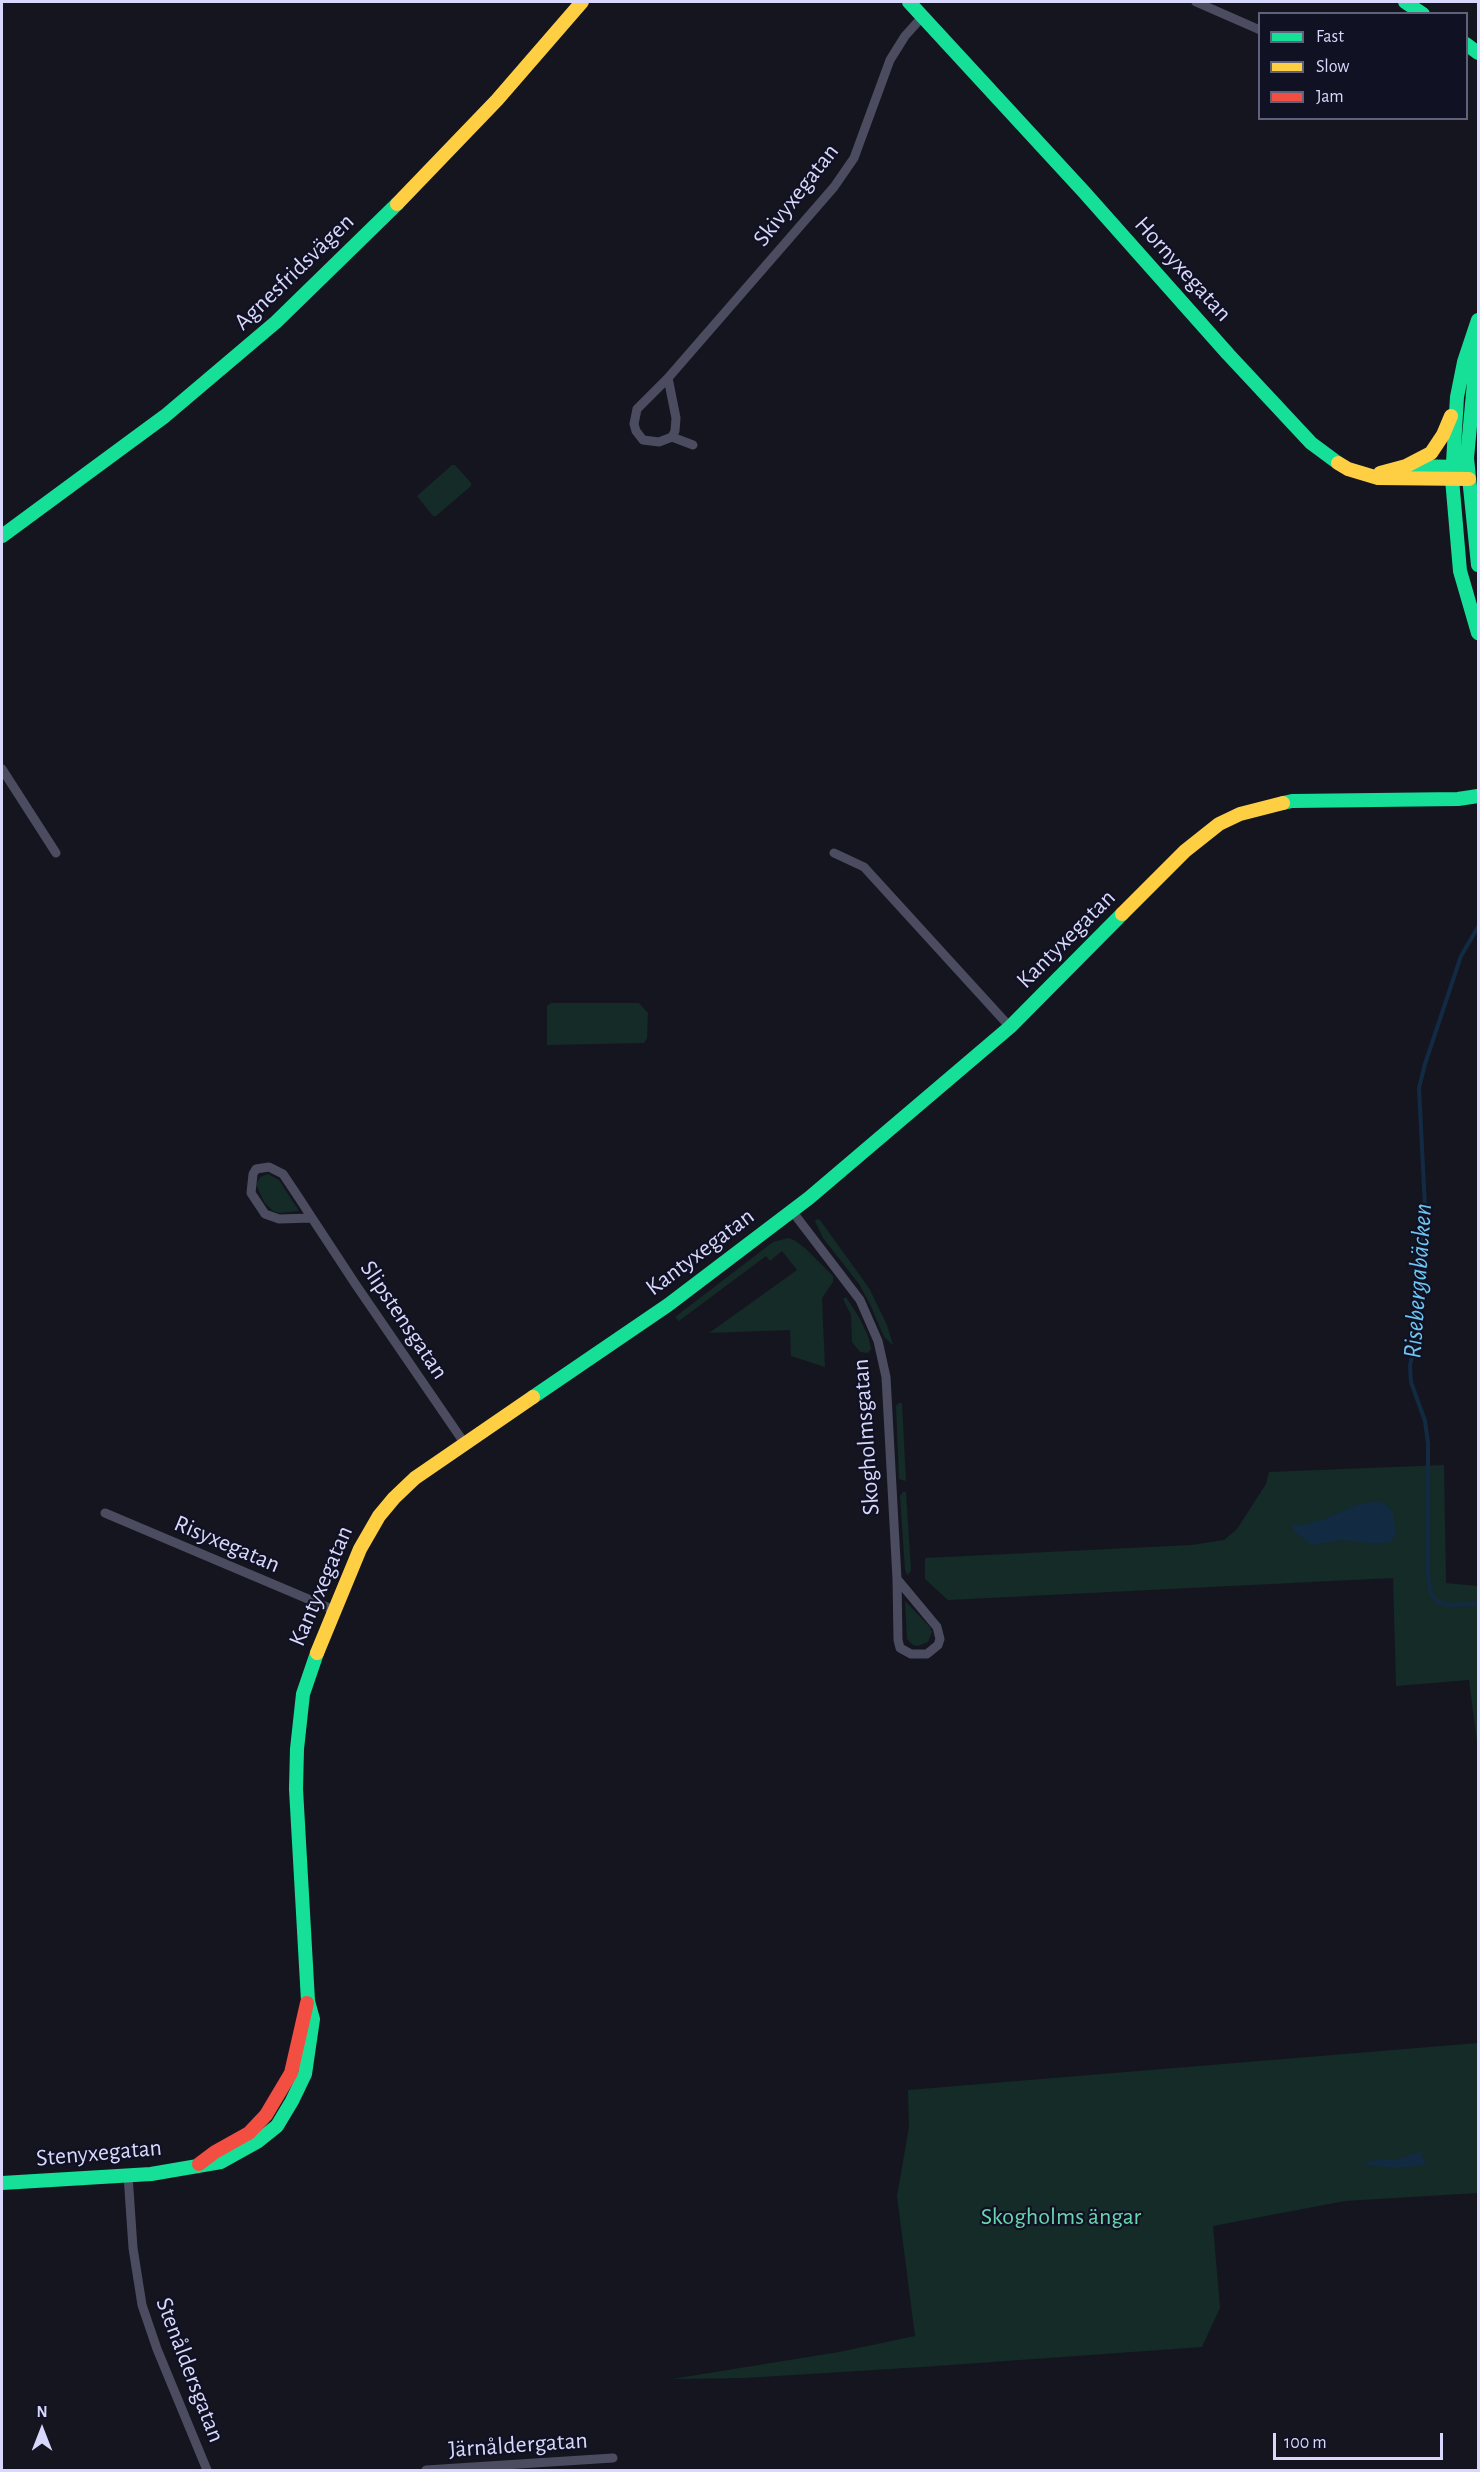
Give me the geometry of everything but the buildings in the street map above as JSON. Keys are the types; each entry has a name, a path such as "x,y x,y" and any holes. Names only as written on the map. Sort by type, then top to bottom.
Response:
{"main road":[{"name":"Agnesfridsvägen","path":"2,536 165,416 276,322 452,148 582,2"},
{"path":"1405,2 1420,12"},
{"name":"Hornyxegatan","path":"912,3 1311,443 1337,463 1362,474 1396,479 1468,473"},
{"path":"1362,474 1392,471 1406,466 1431,453 1438,444 1449,424 1464,362 1479,320"},
{"path":"1479,339 1472,398 1468,473 1479,565"},
{"path":"1457,397 1452,473 1455,533 1460,572 1479,633"},
{"name":"Hornyxegatan","path":"1406,466 1452,473"},
{"name":"Kantyxegatan","path":"277,2126 305,2074 312,2037 313,2019 308,2001 296,1789 297,1749 303,1694 312,1663 360,1549 379,1516 415,1478 668,1305 792,1211 1010,1027 1202,835 1229,819 1264,806 1292,801 1458,799 1479,793"},
{"name":"Kantyxegatan","path":"266,2115 291,2073 308,2001"},
{"name":"Stenyxegatan","path":"199,2164 249,2133 266,2115"},
{"name":"Stenyxegatan","path":"2,2183 151,2174 221,2162 238,2154 277,2126"}],"street":[{"path":"1196,2 1258,29"},
{"name":"Skivyxegatan","path":"693,445 672,437 658,442 643,440 634,424 637,409 668,378 834,187 854,158 890,60 905,36 923,16"},
{"path":"668,378 676,418 672,437"},
{"path":"2,769 56,853"},
{"path":"834,854 864,867 1010,1027"},
{"name":"Slipstensgatan","path":"312,1218 279,1219 265,1214 251,1193 253,1174 256,1169 269,1167 283,1174 465,1444"},
{"name":"Skogholmsgatan","path":"792,1211 860,1300 874,1328 886,1377 900,1648 911,1654 927,1654 938,1645 940,1639 937,1627 897,1579"},
{"name":"Risyxegatan","path":"105,1513 334,1610"},
{"name":"Stenåldersgatan","path":"128,2175 133,2248 142,2305 207,2470"},
{"name":"Järnåldergatan","path":"426,2470 613,2457"}],"green space":[{"path":"452,465 455,465 471,483 471,486 436,516 433,516 417,496"},
{"path":"551,1003 639,1003 648,1013 647,1038 644,1043 547,1045 547,1006"},
{"path":"268,1174 279,1180 299,1211 279,1213 273,1211 264,1202 256,1184 260,1177"},
{"path":"817,1219 869,1288 887,1325 893,1345 884,1337 859,1284 823,1238 815,1221"},
{"path":"788,1238 805,1248 833,1276 833,1282 822,1298 825,1367 791,1356 790,1330 709,1333 797,1270 782,1251 770,1261 766,1256 679,1321 675,1317 773,1242"},
{"path":"846,1297 868,1336 871,1349 868,1353 860,1352 852,1342 851,1315 843,1299"},
{"path":"902,1403 906,1481 899,1479 896,1406"},
{"path":"1444,1465 1446,1583 1478,1586 1478,1750 1469,1680 1396,1686 1393,1578 948,1600 925,1579 925,1558 1191,1545 1224,1540 1237,1529 1266,1484 1269,1472"},
{"path":"906,1492 911,1571 907,1575 900,1496"},
{"path":"905,1601 930,1627 932,1632 928,1642 918,1646 913,1645 907,1639"},
{"name":"Skogholms ängar","path":"1478,2043 1478,2193 1345,2201 1213,2226 1220,2308 1202,2347 745,2378 672,2379 839,2352 915,2336 897,2196 909,2127 908,2090"}],"water":[{"path":"1378,1501 1386,1505 1394,1515 1395,1535 1390,1542 1377,1544 1342,1540 1312,1545 1294,1531 1292,1524 1304,1525 1357,1505"},
{"path":"1422,2151 1421,2157 1427,2164 1399,2168 1365,2165 1368,2161 1398,2159"}],"waterway":[{"name":"Risebergabäcken","path":"1478,927 1461,956 1419,1088 1425,1207 1416,1336 1410,1366 1411,1382 1425,1421 1428,1443 1428,1576 1431,1593 1437,1601 1448,1605 1478,1604"}],"traffic: fast":[{"path":"909,2 1084,192 1228,354 1311,443 1338,463"},
{"path":"1405,2 1420,12"},
{"path":"1468,46 1478,53"},
{"path":"2,536 165,416 276,322 397,204"},
{"path":"1478,320 1464,362 1457,397 1452,479 1460,571 1478,633"},
{"path":"1478,340 1467,458 1478,565"},
{"path":"1410,466 1460,467"},
{"path":"1283,803 1458,799 1478,796"},
{"path":"533,1397 668,1305 809,1198 1010,1027 1122,914"},
{"path":"2,2183 151,2174 221,2162 257,2142 277,2126 292,2101 305,2074 313,2019 308,2001 296,1789 297,1749 303,1694 317,1653"}],"traffic: slow":[{"path":"397,204 497,100 582,2"},
{"path":"1380,473 1406,466 1431,453 1443,435 1451,416"},
{"path":"1338,463 1348,469 1378,478 1469,479"},
{"path":"1122,914 1185,851 1219,824 1240,814 1283,803"},
{"path":"317,1653 360,1549 379,1516 394,1498 415,1478 533,1397"}],"traffic: jam":[{"path":"199,2164 249,2133 266,2115 291,2073 307,2003"}]}
